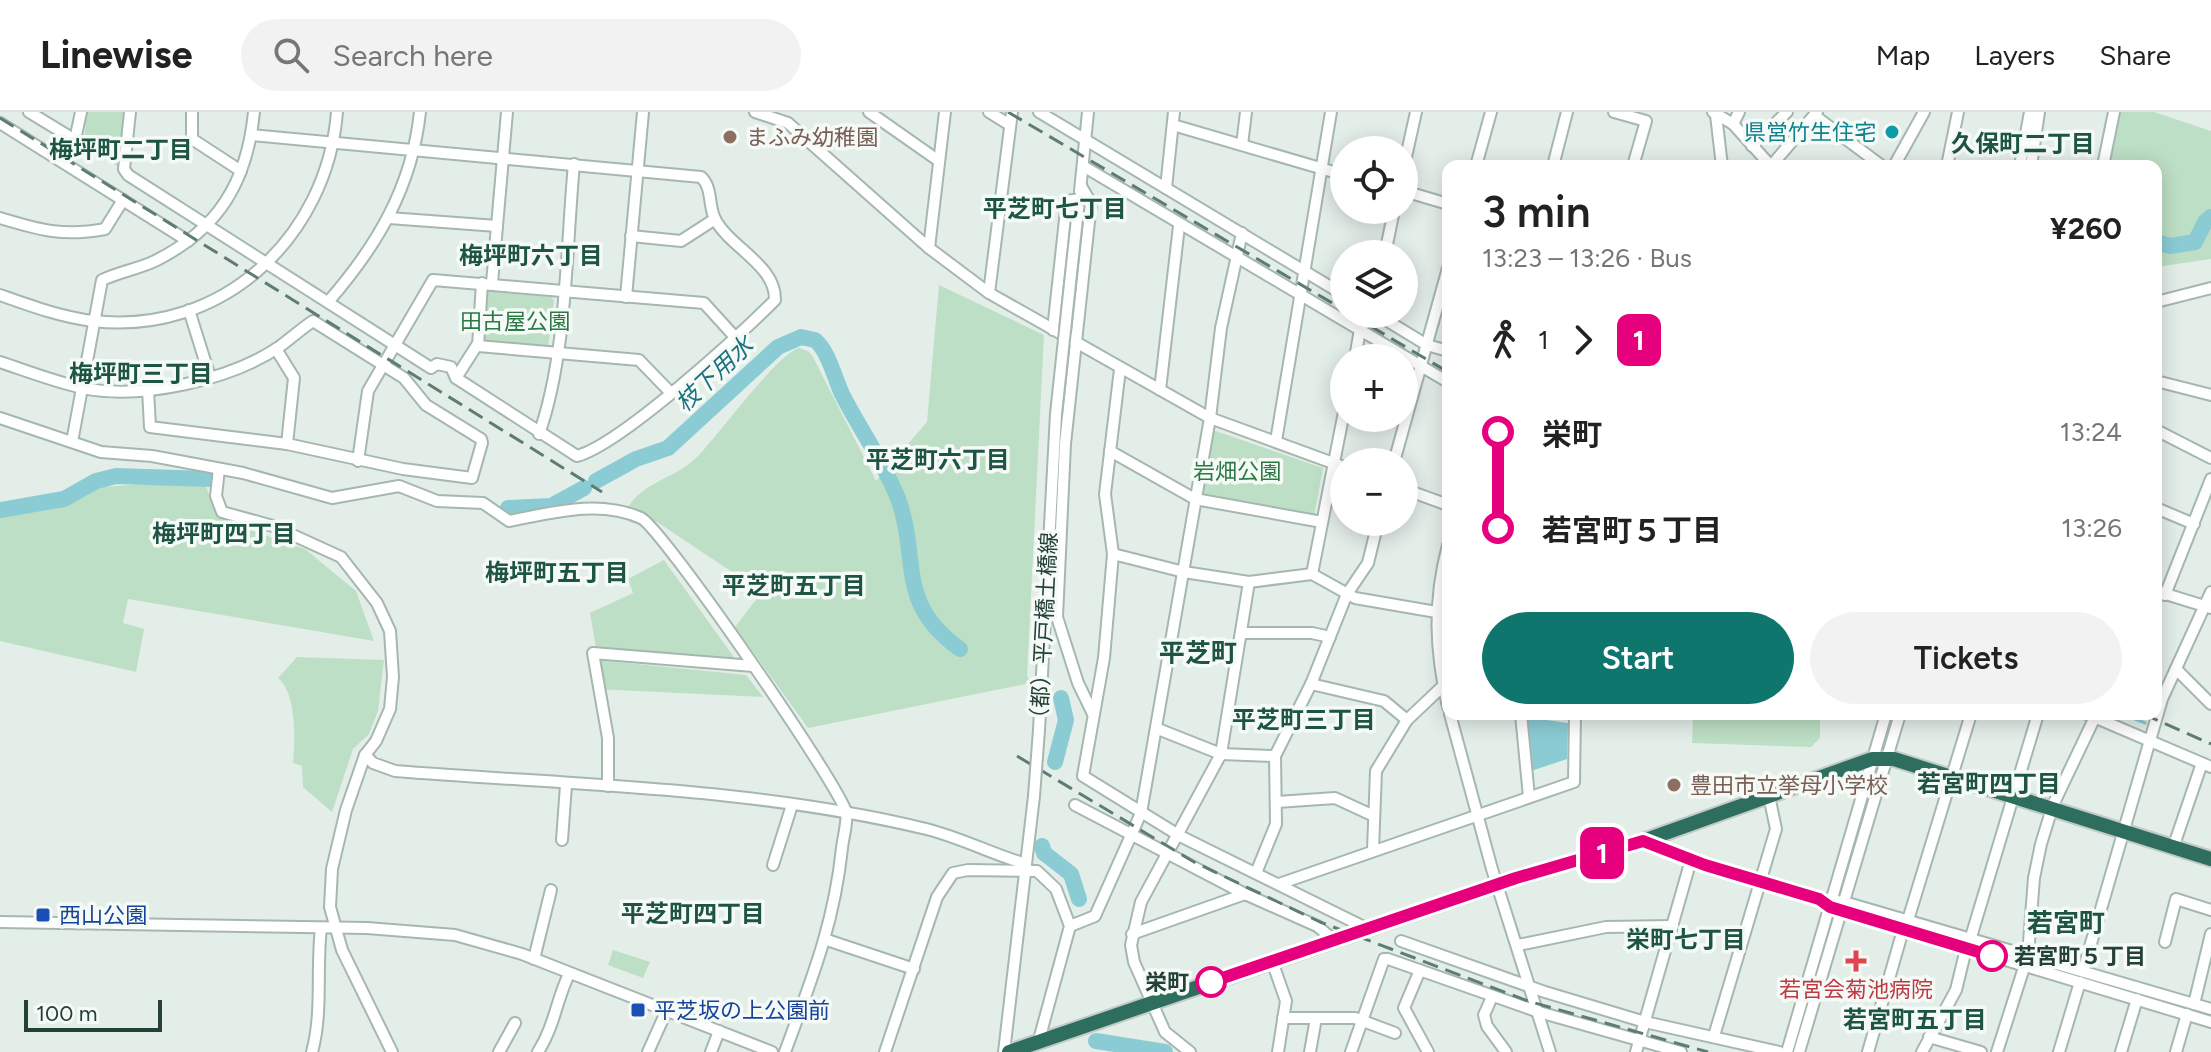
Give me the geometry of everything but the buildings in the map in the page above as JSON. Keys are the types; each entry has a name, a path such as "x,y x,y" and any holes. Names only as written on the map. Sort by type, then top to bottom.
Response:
{"highway":[{"path":"1007,1052 1499,883 1643,841 1872,759 1888,759 1952,777 2211,859"}],"street":[{"path":"29,112 75,140 81,112"},
{"path":"130,112 124,169 128,175 431,368 437,364 451,367 456,378 539,434 580,455 598,449 670,392 775,300 773,284 715,219 707,182 701,177 252,135"},
{"path":"192,112 192,139 241,171"},
{"path":"72,442 102,280 157,260 210,226 241,171 252,135 254,112"},
{"path":"0,295 46,311 95,321 149,320 189,310 223,294 267,263 297,230 314,202 334,143 337,112"},
{"path":"328,302 370,252 389,218 416,150 420,112"},
{"path":"456,378 477,345 497,226 507,112"},
{"path":"626,297 643,112"},
{"path":"755,112 788,123 929,248 989,293 1210,418 1330,462"},
{"path":"869,112 939,161"},
{"path":"929,248 945,112"},
{"path":"989,112 1010,125"},
{"path":"989,293 1012,112"},
{"path":"1039,112 1086,143 1330,286"},
{"name":"（都）平戸橋土橋線","path":"1007,1052 1034,796 1056,414 1088,112"},
{"path":"1166,188 1174,112"},
{"path":"1242,145 1246,112"},
{"path":"1276,441 1331,112"},
{"path":"1411,136 1416,112"},
{"path":"1478,160 1491,112"},
{"path":"1555,160 1567,112"},
{"path":"1614,112 1646,121 1635,160"},
{"path":"1733,124 1739,112"},
{"path":"1752,146 1787,112"},
{"path":"1897,160 1924,112"},
{"path":"1948,160 1958,112"},
{"path":"2021,160 2030,112"},
{"path":"2032,160 2039,112"},
{"path":"2104,160 2114,112"},
{"path":"1714,114 1733,124 1765,160"},
{"path":"1714,114 1721,160"},
{"path":"1776,160 1816,114 1874,160"},
{"path":"0,123 188,241"},
{"path":"1173,125 1330,171"},
{"path":"539,434 549,404 557,353 574,164"},
{"path":"1083,166 1179,226 1301,294 1442,379"},
{"path":"1081,186 1091,203 1065,444 1057,617 1078,683 1093,714"},
{"path":"1418,195 1442,202"},
{"path":"0,218 58,235 94,231 105,229 123,200"},
{"path":"1053,330 1067,201 1079,204"},
{"path":"389,218 497,226"},
{"path":"631,236 681,241 715,219"},
{"path":"1160,390 1179,226"},
{"path":"1070,926 1095,916 1141,813 1210,418 1221,328 1242,233"},
{"path":"358,461 368,391 433,280 704,303 734,336"},
{"path":"2162,300 2211,288"},
{"path":"1398,448 1442,290"},
{"path":"189,310 210,377"},
{"path":"0,362 83,388 148,389 210,377 276,349 313,321 412,385 426,405 481,439 482,443 472,478 403,469 287,444 150,427 148,389"},
{"path":"1397,328 1427,345 1442,349"},
{"path":"1358,344 1360,330"},
{"path":"477,345 639,360 670,392"},
{"path":"276,349 294,378 287,444"},
{"path":"1120,369 1105,494 1113,554 1104,658 1083,776 1180,836 1368,929"},
{"path":"2162,383 2211,395"},
{"path":"0,418 101,452 152,456 219,469 332,498 399,486 437,501 483,503 509,521 568,508 625,513 641,519 662,538 753,666 846,813 838,893 827,940 785,1052"},
{"path":"2162,433 2211,458"},
{"path":"1110,451 1195,499 1322,522"},
{"path":"219,469 216,496 222,512 273,526 341,557 384,614 393,655 392,696 382,729 365,755 346,810 332,869 330,907 342,950 392,1052"},
{"path":"399,486 403,469"},
{"path":"2162,591 2194,524 2211,479"},
{"path":"1418,494 1442,503"},
{"path":"1312,574 1330,495"},
{"path":"2162,511 2194,524"},
{"path":"1256,873 1276,824 1275,756 1311,684 1347,594 1368,563 1375,536"},
{"path":"1113,554 1184,572 1249,582 1312,574 1355,598 1442,614"},
{"path":"1442,581 1435,613 1442,677"},
{"path":"1190,1052 1165,1032 1134,962 1132,934 1141,902 1180,836 1221,754 1249,582"},
{"path":"2162,692 2207,607 2211,592"},
{"path":"2162,593 2207,607"},
{"path":"1242,633 1312,633 1330,637"},
{"path":"608,786 608,738 593,653 753,666"},
{"path":"2176,669 2211,704"},
{"path":"1311,684 1384,701 1407,720"},
{"path":"1373,850 1376,771 1407,720 1442,687"},
{"path":"1452,720 1477,816 1550,1052"},
{"path":"1522,720 1529,797"},
{"path":"1279,884 1574,782 1575,720"},
{"path":"1799,1052 1884,720"},
{"path":"1787,1052 1888,759 1898,720"},
{"path":"1868,1052 1969,720"},
{"path":"1971,937 2036,720"},
{"path":"1997,1052 2028,955 2034,878 2052,808 2089,720"},
{"path":"2101,720 2207,765 2173,848"},
{"path":"2083,971 2155,720"},
{"path":"1158,729 1221,754 1275,756"},
{"path":"365,755 373,763 395,771 741,796 846,813 924,828 1037,871 1051,881 1070,926 1039,1040"},
{"path":"562,840 566,785"},
{"path":"1714,1036 1776,824 1769,796"},
{"path":"1277,802 1335,798 1374,816"},
{"path":"773,865 792,805"},
{"path":"1075,805 1245,894 1317,926 1334,940"},
{"path":"1643,841 1691,860 1906,925 1966,949 2211,1022"},
{"path":"1638,1047 1691,860"},
{"path":"885,1052 937,897 953,873 1025,867"},
{"path":"534,959 551,890"},
{"path":"1132,934 1245,894"},
{"path":"2165,942 2176,899 2211,910"},
{"path":"0,922 336,928 455,935 534,959 771,1052"},
{"path":"1906,925 1971,937 2211,1009"},
{"path":"1518,945 1606,927 1673,926"},
{"path":"312,1052 319,1028 317,957 321,928"},
{"path":"2194,1004 2211,934"},
{"path":"827,940 914,969"},
{"path":"1401,941 1645,1022 1779,1052"},
{"path":"1922,1052 1956,990 1966,949"},
{"path":"1351,1052 1384,959 1638,1047 1681,1052"},
{"path":"1272,961 1286,1001 1278,1052"},
{"path":"1420,970 1404,1008 1428,1052"},
{"path":"538,1052 552,1030 557,997 569,974"},
{"path":"2059,1052 2080,982"},
{"path":"1492,997 1484,1015 1506,1052"},
{"path":"2121,1052 2137,999"},
{"path":"648,1052 666,1012"},
{"path":"2176,1052 2187,1014"},
{"path":"1283,1018 1355,1018 1395,1033"},
{"path":"1310,1052 1316,1018"},
{"path":"499,1052 515,1023"},
{"path":"711,1052 719,1031"},
{"path":"1929,1037 1981,1052"}],"green space":[{"path":"87,112 127,112 122,161 117,166 84,141"},
{"path":"2119,112 2154,112 2211,131 2211,259 2162,266 2162,160 2109,160"},
{"path":"939,285 1044,335 1027,676 1031,683 808,728 735,627 762,592 657,522 625,513 639,494 697,457 776,365 799,348 813,357 876,481 927,422"},
{"name":"田古屋公園","path":"484,291 551,297 554,300 548,348 480,344"},
{"name":"岩畑公園","path":"1210,429 1323,468 1314,516 1199,497"},
{"path":"204,480 214,510 230,523 305,549 356,591 374,641 128,599 123,623 144,629 136,672 0,641 0,516 71,489"},
{"path":"664,560 736,660 735,663 596,648 590,613 633,593 628,579"},
{"path":"297,657 384,660 378,711 369,734 353,749 332,812 303,787 302,766 293,763 292,706 278,678"},
{"path":"596,660 746,675 763,697 596,689"},
{"path":"1693,720 1820,720 1820,738 1811,747 1692,743"},
{"path":"613,950 650,962 643,978 608,965"}],"water":[{"path":"1525,720 1568,723 1567,759 1531,771"}],"waterway":[{"path":"2162,244 2170,246 2195,242 2211,217"},
{"name":"枝下用水","path":"596,481 636,459 668,448 778,347 801,337 815,340 828,358 842,394 897,496 904,518 917,596 939,631 960,649"},
{"name":"枝下用水","path":"0,510 64,499 96,481 116,476 211,479"},
{"name":"枝下用水","path":"508,508 551,506 584,488"},
{"name":"枝下用水","path":"1055,762 1066,720 1061,698"},
{"path":"2138,720 2145,723"},
{"name":"枝下用水","path":"1042,846 1044,853 1071,874 1079,899"},
{"name":"枝下用水","path":"1096,1041 1165,1052"}],"railway":[{"path":"1008,112 1330,302"},
{"path":"0,118 602,492"},
{"path":"1374,328 1442,368"},
{"path":"2157,720 2211,744"},
{"path":"1017,756 1194,862 1320,922 1528,1001 1708,1052"}],"bus line":[{"name":"1","path":"1211,982 1516,878 1643,841 1705,865 1819,899 1830,907 1992,956"}],"place":[{"name":"県営竹生住宅","path":"1892,132"},
{"name":"まふみ幼稚園","path":"730,137"},
{"name":"豊田市立挙母小学校","path":"1674,785"},
{"name":"西山公園","path":"43,915"},
{"name":"若宮町５丁目","path":"1992,956"},
{"name":"若宮会菊池病院","path":"1856,961"},
{"name":"栄町","path":"1211,982"},
{"name":"平芝坂の上公園前","path":"638,1010"}],"district":[{"name":"久保町二丁目","path":"2023,143"},
{"name":"梅坪町二丁目","path":"121,149"},
{"name":"平芝町七丁目","path":"1055,208"},
{"name":"梅坪町六丁目","path":"531,255"},
{"name":"梅坪町三丁目","path":"141,373"},
{"name":"平芝町六丁目","path":"938,459"},
{"name":"梅坪町四丁目","path":"224,533"},
{"name":"梅坪町五丁目","path":"557,572"},
{"name":"平芝町五丁目","path":"794,585"},
{"name":"平芝町","path":"1198,653"},
{"name":"平芝町三丁目","path":"1304,719"},
{"name":"若宮町四丁目","path":"1989,783"},
{"name":"平芝町四丁目","path":"693,913"},
{"name":"若宮町","path":"2066,923"},
{"name":"栄町七丁目","path":"1686,939"},
{"name":"若宮町五丁目","path":"1915,1019"}]}
